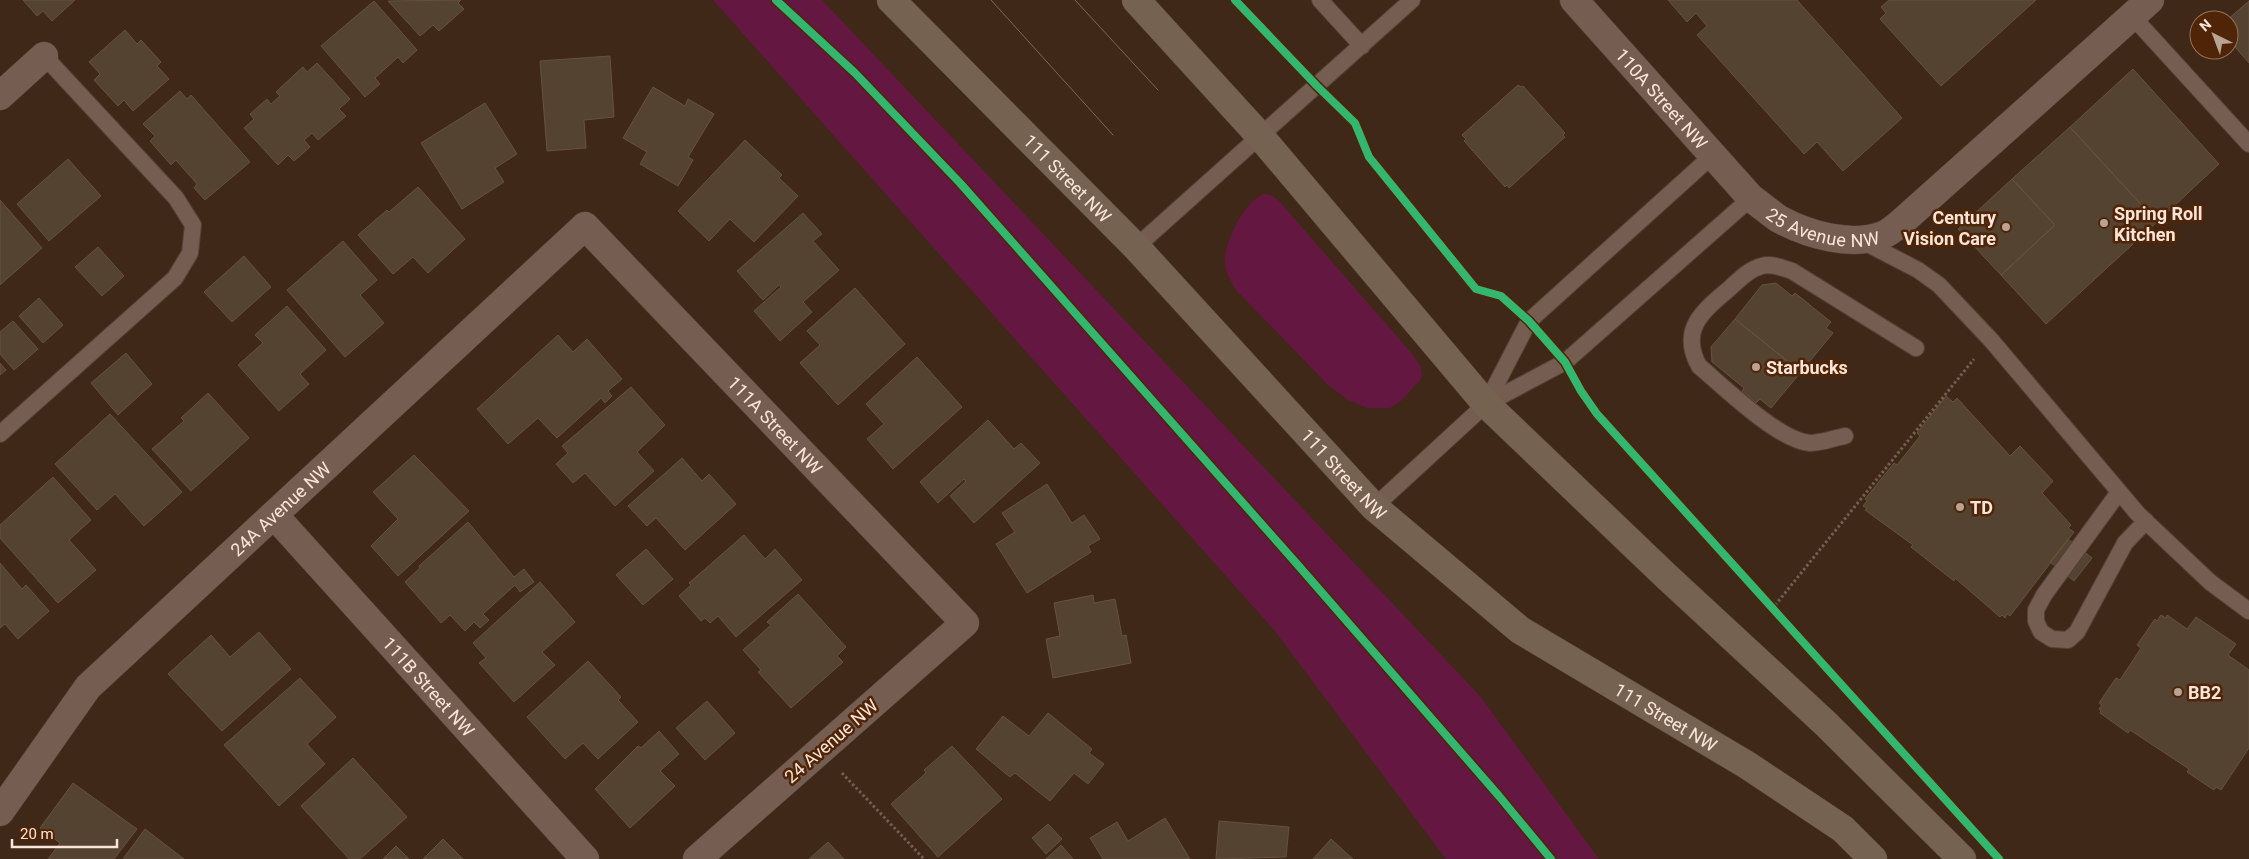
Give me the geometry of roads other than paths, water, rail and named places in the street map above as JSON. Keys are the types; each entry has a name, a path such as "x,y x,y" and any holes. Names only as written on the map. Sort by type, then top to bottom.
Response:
{"main road":[{"name":"111 Street NW","path":"891,0 1136,247 1374,507 1520,630 1747,765 1843,829 1873,859"},
{"path":"1136,0 1260,136 1486,404 1666,576 1826,724 1962,859"}],"street":[{"name":"110A Street NW","path":"1574,0 1752,198"},
{"name":"25 Avenue NW","path":"1752,198 1778,218 1804,230 1837,238 1862,241 1886,234 2141,8"},
{"path":"0,96 44,56"},
{"name":"24A Avenue NW","path":"0,812 88,687 585,226"},
{"name":"111A Street NW","path":"585,226 965,623"},
{"name":"111B Street NW","path":"274,515 585,859"},
{"name":"24 Avenue NW","path":"696,859 965,623"}],"lane":[{"path":"1320,0 1362,46"},
{"path":"1136,247 1412,0"},
{"path":"2141,8 2249,144"},
{"path":"0,434 175,278 190,253 193,226 176,198 44,56"},
{"name":"25 Avenue NW","path":"1486,404 1529,321 1713,155"},
{"name":"25 Avenue NW","path":"1374,507 1486,404 1565,362 1752,198"},
{"path":"1862,241 1918,270 1939,285 1991,340 2146,522 2210,582 2249,611"},
{"path":"1844,436 1812,443 1795,440 1772,426 1735,396 1699,366 1693,354 1691,342 1693,329 1699,317 1748,273 1762,266 1775,265 1792,271 1916,348"},
{"path":"2119,492 2036,610 2036,621 2042,632 2052,639 2068,640 2077,632 2125,544 2146,522"}],"tram line":[{"path":"991,0 1113,135"},
{"path":"1075,0 1158,90"}],"place":[{"name":"Spring Roll Kitchen","path":"2104,223"},
{"name":"Century Vision Care","path":"2006,227"},
{"name":"Starbucks","path":"1756,367"},
{"name":"TD","path":"1960,507"},
{"name":"BB2","path":"2178,692"}]}
